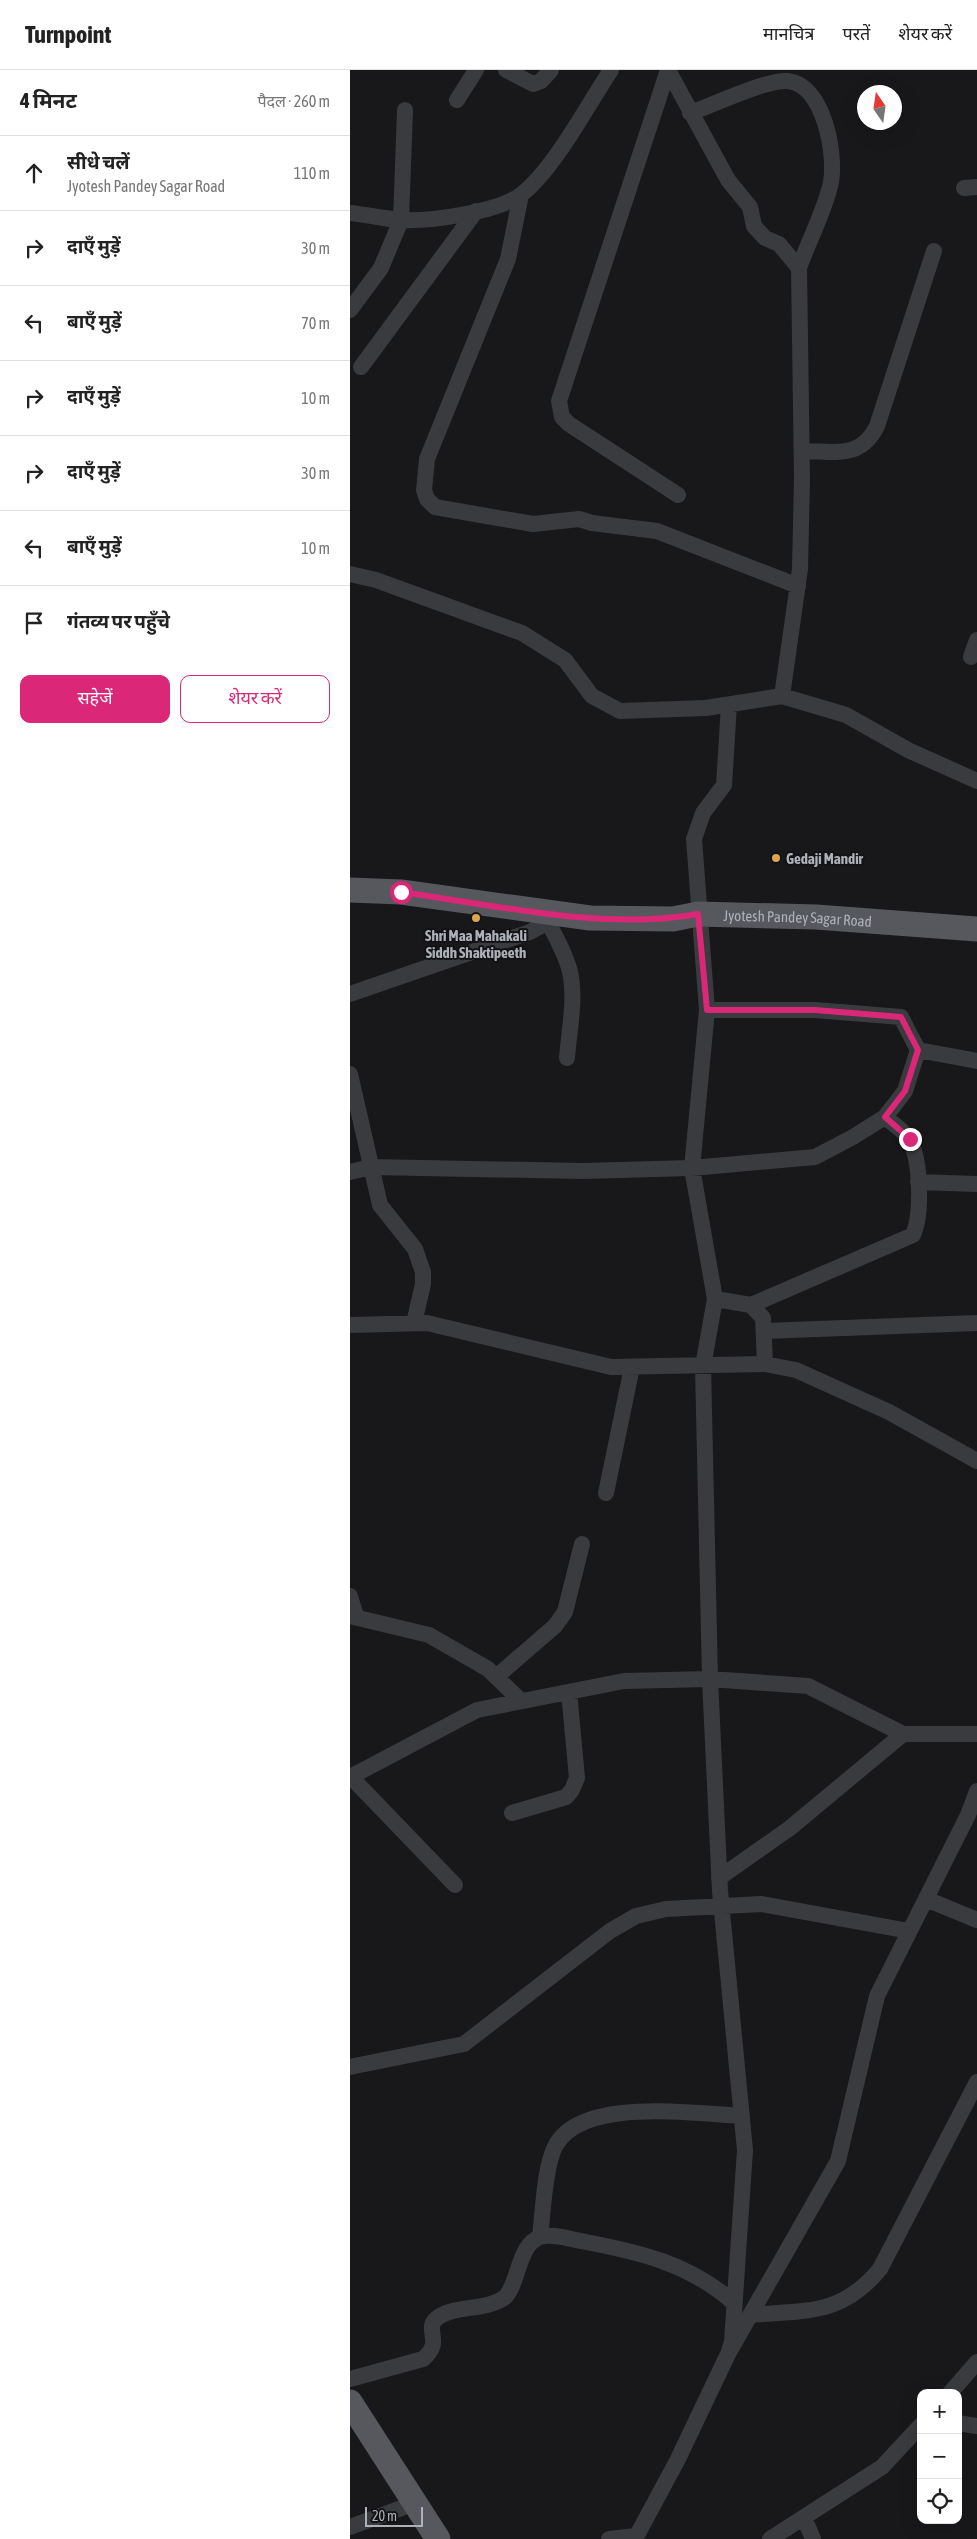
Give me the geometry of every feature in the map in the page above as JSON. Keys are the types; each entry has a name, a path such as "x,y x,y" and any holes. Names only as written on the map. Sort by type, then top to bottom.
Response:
{"main road":[{"name":"Jyotesh Pandey Sagar Road","path":"350,890 401,892 555,918 673,919 698,914 816,917 977,930"},
{"path":"350,2402 438,2539"}],"street":[{"path":"457,100 476,70"},
{"path":"506,70 533,84 541,81 551,70"},
{"path":"350,213 401,220 447,217 490,208 521,195 543,173 611,70"},
{"path":"668,70 728,180 750,207 754,226 765,238 779,244 799,268"},
{"path":"668,70 559,401 562,417 569,424 678,495"},
{"path":"690,113 769,84 789,81 804,88 819,105 830,142 834,165 831,184 799,268 802,451 800,568 782,696"},
{"path":"350,310 381,268 401,220 406,110"},
{"path":"521,195 508,259 427,459 424,490 427,499 435,507 533,524 579,519 592,523 656,532 798,586"},
{"path":"361,367 476,211"},
{"path":"802,451 854,451 870,440 877,426 934,250"},
{"path":"350,574 376,580 522,633 565,660 592,696 620,711 706,708 782,696 846,715 908,750 977,782"},
{"path":"971,657 977,640"},
{"path":"728,2354 732,2342 745,2150 721,1905 710,1679 702,1366 715,1299 692,1168 707,1010 698,914 694,839 704,813 724,785 729,705"},
{"path":"350,994 530,932 555,918 570,974 572,1006 567,1058"},
{"path":"350,1172 371,1167 582,1171 692,1168 815,1156 853,1138 885,1117 905,1091 918,1050 901,1017 815,1010 707,1010"},
{"path":"918,1050 977,1061"},
{"path":"350,1074 380,1205 415,1249 423,1272 423,1284 414,1323"},
{"path":"715,1299 751,1305 913,1235 918,1218 916,1155 910,1139 885,1117"},
{"path":"918,1182 977,1184"},
{"path":"751,1305 763,1318 765,1364"},
{"path":"350,1325 427,1323 611,1367 765,1364 796,1370 881,1408 977,1461"},
{"path":"764,1332 977,1323"},
{"path":"606,1493 632,1367"},
{"path":"496,1677 555,1626 565,1612 582,1544"},
{"path":"350,1596 353,1616 428,1635 488,1669 520,1701"},
{"path":"455,1885 350,1777 477,1710 624,1681 710,1679 808,1686 903,1734 977,1734"},
{"path":"512,1814 566,1796 572,1790 576,1778 569,1692"},
{"path":"719,1878 790,1828 903,1734"},
{"path":"608,2539 636,2537 678,2459 728,2354 838,2161 876,1996 968,1815 977,1790"},
{"path":"926,1899 977,1920"},
{"path":"350,2067 464,2044 610,1931 636,1916 666,1909 762,1904 909,1931"},
{"path":"750,2314 818,2309 844,2301 864,2288 880,2269 977,2082"},
{"path":"540,2237 552,2154 559,2138 567,2131 586,2121 627,2111 742,2116"},
{"path":"350,2379 422,2359 432,2352 431,2328 434,2320 443,2315 494,2303 506,2296 527,2246 540,2237 557,2237 632,2251 680,2267 714,2285 734,2303"},
{"path":"953,2389 977,2362"},
{"path":"962,2423 977,2426"},
{"path":"770,2539 882,2467 917,2429"},
{"path":"350,2527 415,2503"},
{"path":"804,2517 813,2539"}],"place":[{"name":"Gedaji Mandir","path":"776,858"},
{"name":"Shri Maa Mahakali Siddh Shaktipeeth","path":"476,918"}],"route":[{"path":"401,892 590,918 673,919 698,914 707,1010 815,1010 901,1017 918,1050 905,1091 885,1117 910,1139"}]}
